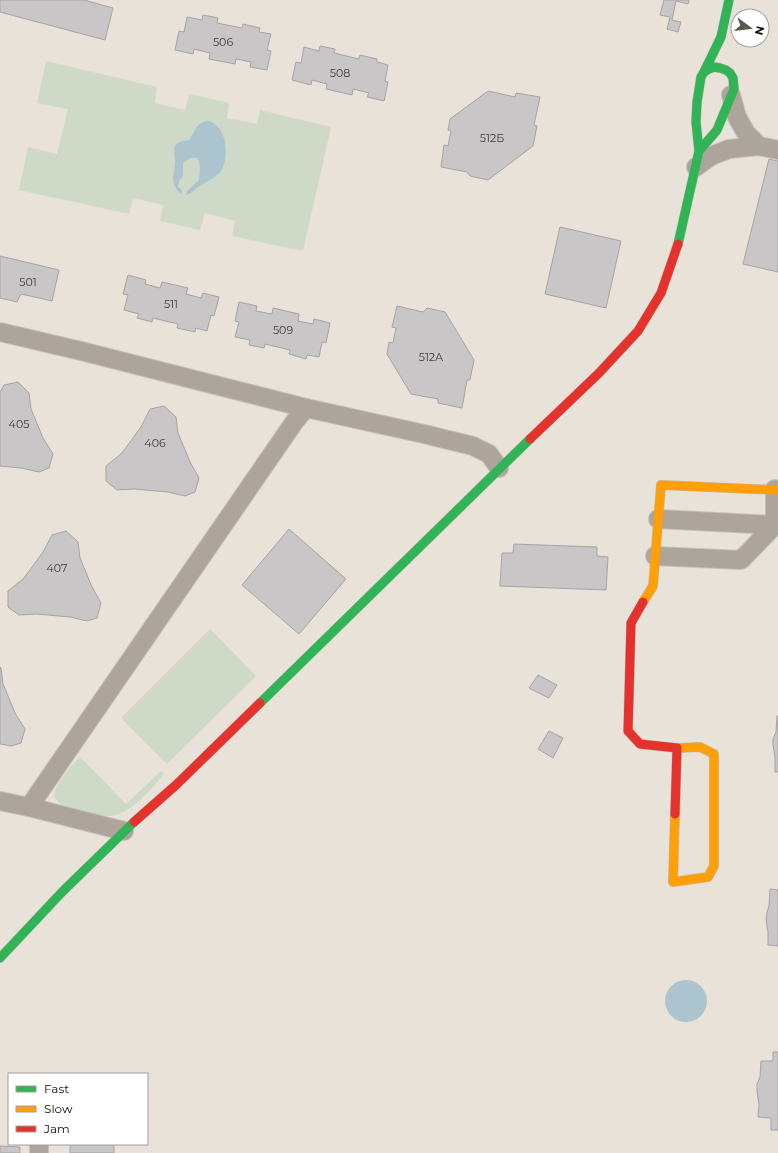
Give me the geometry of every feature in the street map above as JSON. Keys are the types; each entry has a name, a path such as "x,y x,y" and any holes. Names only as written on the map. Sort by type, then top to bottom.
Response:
{"street":[{"path":"0,958 63,890 124,831 182,779 499,468 599,373 638,331 661,293 677,250 698,159 696,122 699,82 721,37 729,0"},
{"path":"698,159 717,130 734,89 733,78 730,73 721,37"},
{"path":"704,72 714,67 726,70 730,73"},
{"path":"731,95 737,117 746,133 759,146"},
{"path":"696,122 700,129 705,132 711,133 717,130"},
{"path":"698,159 729,149 759,146 778,150"},
{"path":"0,332 306,408 473,446 489,454 499,468"},
{"path":"29,807 240,500 295,421 306,408"},
{"path":"655,556 741,560 775,525 776,490 661,485 655,556 653,586 631,623 628,731 640,744 677,748 700,746 714,754 714,866 708,877 673,882 677,748"},
{"path":"658,519 775,525"},
{"path":"0,801 124,831"}],"green space":[{"path":"46,61 157,87 155,103 185,110 189,94 229,103 227,118 257,124 260,110 331,127 303,251 232,236 235,221 205,213 200,230 160,221 163,205 133,198 129,214 19,190 28,147 57,154 68,109 37,103"},
{"path":"210,629 256,676 167,764 121,718"},
{"path":"80,757 126,804 161,771 164,774 132,807 116,815 101,815 66,806 59,803 54,797 59,783"}],"water":[{"path":"208,121 214,124 223,135 226,150 224,165 217,176 186,195 187,191 199,180 200,168 198,160 197,158 190,158 183,163 183,176 179,181 178,187 182,190 181,194 173,182 175,146 179,142 189,140 201,123"},
{"path":"682,980 690,980 698,983 704,989 707,1001 704,1013 698,1019 690,1022 682,1022 674,1019 668,1013 665,1005 665,997 668,989 674,983"}],"building":[{"path":"0,0 84,0 113,8 105,40 0,12"},
{"path":"664,0 689,0 688,4 676,1 672,20 681,22 678,32 667,29 670,17 660,15"},
{"path":"203,15 218,18 217,23 242,28 243,24 260,28 259,32 271,34 267,50 271,51 267,70 250,67 251,62 236,59 235,64 209,59 210,53 194,49 193,54 175,50 179,31 184,32 187,17 202,20"},
{"path":"320,46 335,49 334,53 359,59 360,55 377,59 377,62 388,65 385,81 388,82 384,101 367,97 369,93 353,89 352,95 326,89 327,84 312,80 311,85 292,80 296,62 301,63 304,47 319,51"},
{"path":"488,91 515,97 516,93 540,97 534,125 537,126 533,146 488,180 470,176 467,172 441,167 444,145 448,146 451,131 448,130 450,119"},
{"path":"769,159 778,161 778,272 743,264"},
{"path":"560,227 621,241 606,308 545,294"},
{"path":"0,256 59,270 52,301 21,294 17,302 0,298"},
{"path":"128,275 146,280 145,284 160,288 162,282 188,288 186,294 201,298 203,293 219,297 214,316 211,315 207,331 196,328 195,332 177,328 178,324 153,318 152,322 137,318 139,314 124,310 128,295 123,294"},
{"path":"239,302 257,306 256,311 272,314 273,308 299,314 298,321 313,324 314,319 330,323 326,343 322,342 319,357 307,355 306,359 289,354 290,350 265,344 264,348 249,345 250,340 235,337 239,322 235,321"},
{"path":"397,306 423,312 427,308 445,312 474,360 470,380 467,380 462,408 438,403 438,399 411,394 387,354 389,342 393,343 396,328 392,327"},
{"path":"18,382 29,393 31,409 43,438 53,454 49,468 39,472 21,468 0,466 0,392 4,385"},
{"path":"164,406 176,417 178,433 190,462 199,478 195,492 185,496 168,492 134,489 117,490 106,481 106,466 122,453 141,427 150,409"},
{"path":"289,529 346,579 299,634 242,585"},
{"path":"66,531 78,542 80,558 92,587 101,603 97,618 87,621 70,617 36,614 19,615 8,607 8,591 24,578 43,552 52,535"},
{"path":"514,544 597,547 597,556 608,557 606,590 500,586 502,553 513,553"},
{"path":"0,667 3,684 15,713 25,729 21,743 11,746 0,744"},
{"path":"538,675 557,685 549,698 529,688"},
{"path":"777,716 778,772 775,772 773,739 776,732"},
{"path":"549,731 563,738 553,758 538,749"},
{"path":"770,889 778,890 778,946 768,945 766,919 769,906"},
{"path":"773,1052 778,1052 778,1130 771,1130 771,1118 758,1117 759,1104 757,1084 760,1077 761,1061 773,1061"},
{"path":"70,1145 114,1145 114,1153 70,1153"},
{"path":"0,1146 20,1147 20,1153 0,1153"}],"traffic: fast":[{"path":"704,72 721,37 729,0"},
{"path":"678,244 699,151 696,122 697,102 701,77 704,72 709,69 714,67 720,68 730,73 733,78 734,89 717,130 699,151"},
{"path":"260,703 530,439"},
{"path":"0,958 63,891 134,822"}],"traffic: slow":[{"path":"643,602 653,586 661,485 778,490"},
{"path":"675,814 673,882 708,877 714,866 714,754 700,747 677,748"}],"traffic: jam":[{"path":"530,439 599,373 638,331 661,293 678,244"},
{"path":"643,602 631,623 628,731 640,744 677,748 675,814"},
{"path":"134,822 176,785 260,703"}]}
